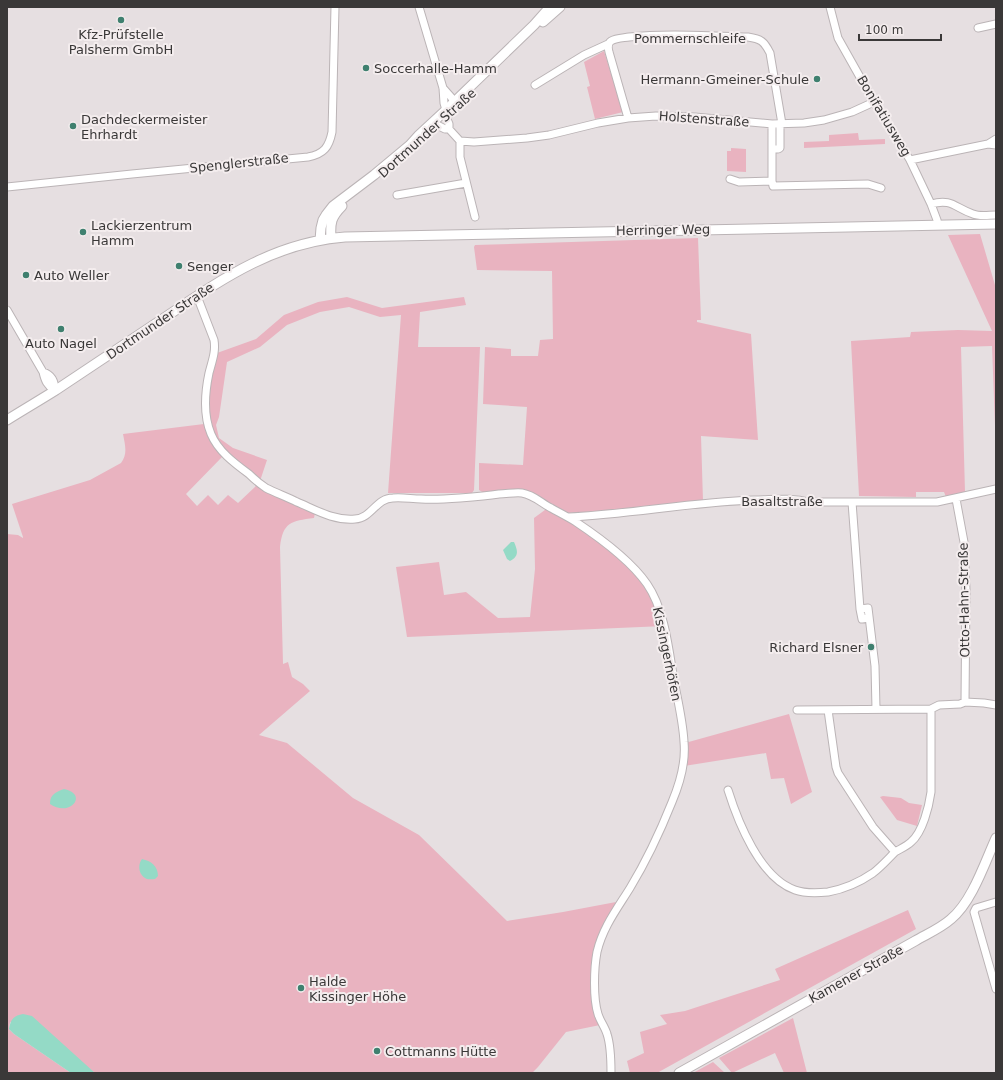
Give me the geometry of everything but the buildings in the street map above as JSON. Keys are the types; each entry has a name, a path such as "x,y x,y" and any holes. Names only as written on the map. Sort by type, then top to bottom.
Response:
{"main road":[{"name":"Dortmunder Straße","path":"7,420 55,391 240,269 263,257 298,245 331,238 330,228 332,220 336,212 343,204 386,171 425,138 534,26 550,7"},
{"name":"Dortmunder Straße","path":"456,105 560,7"},
{"name":"Dortmunder Straße","path":"320,240 323,220 333,206 374,175 410,145 419,135 447,114"},
{"name":"Herringer Weg","path":"331,238 345,236 996,224"},
{"name":"Kamener Straße","path":"679,1073 915,941 951,919 972,891 996,838"}],"street":[{"name":"Spenglerstraße","path":"7,187 314,156 320,153 329,144 332,132 335,7"},
{"path":"419,7 443,88 449,129 460,141 460,157 475,217"},
{"name":"Bonifatiusweg","path":"830,7 838,38 874,102 910,160 931,204 938,225"},
{"path":"978,28 996,24"},
{"name":"Pommernschleife","path":"535,84 610,42 621,38 656,35 757,38 766,44 770,53 781,124 780,148 772,149"},
{"path":"608,44 628,118"},
{"path":"443,88 451,96 456,105"},
{"name":"Holstenstraße","path":"460,141 549,136 598,123 628,118 656,116 682,116 772,124 804,123 824,120 852,112 874,102"},
{"path":"772,124 773,186 868,184 881,188"},
{"path":"437,126 449,129"},
{"path":"988,144 996,139"},
{"path":"910,160 988,144 996,145"},
{"path":"730,179 739,182 772,181"},
{"path":"397,195 466,183"},
{"path":"931,204 947,202 952,203 974,215 996,215"},
{"name":"Kissingerhöfen","path":"197,296 214,340 215,347 206,389 206,417 209,430 212,438 225,454 266,488 322,514 336,518 353,520 367,515 385,499 392,498 428,500 519,493 531,495 583,526 626,560 641,576 653,593 666,636 685,743 684,757 681,778 663,825 642,868 609,921 603,933 597,954 595,998 597,1013 607,1035 611,1060 611,1073"},
{"path":"7,310 43,372 48,373 52,377 55,391"},
{"name":"Basaltstraße","path":"568,517 625,513 689,505 743,501 798,499 809,502 937,502 996,489"},
{"name":"Otto-Hahn-Straße","path":"956,499 964,542 966,590 965,702"},
{"path":"852,502 860,609 868,608 875,666 876,709"},
{"path":"797,710 931,709 939,705 960,704 965,702 996,705"},
{"path":"728,790 741,828 751,846 772,874 782,883 795,890 809,893 820,893 847,887 873,872 895,852 912,841 920,829 929,804 931,792 931,709"},
{"path":"828,710 838,773 873,827 895,852"},
{"path":"996,902 976,908 974,916 996,990"}],"shaded area":[{"path":"604,51 623,112 595,119 587,87 590,86 584,62"},
{"path":"858,133 859,140 885,139 885,144 804,148 804,142 829,141 829,135"},
{"path":"731,148 746,149 746,172 727,171 727,151 731,151"},
{"path":"980,234 996,285 996,452 992,346 961,347 965,492 946,497 944,492 916,492 916,497 859,496 851,341 910,337 911,332 958,330 992,331 948,235"},
{"path":"698,238 701,320 697,320 697,322 751,334 758,440 701,436 703,501 648,508 569,513 551,505 531,492 521,489 484,493 479,490 479,463 523,465 527,407 483,404 485,347 511,349 511,356 538,356 540,340 553,339 552,271 477,270 475,245"},
{"path":"347,297 382,308 464,297 466,305 420,312 418,347 480,347 474,490 472,493 388,493 401,315 380,317 349,307 320,312 287,325 260,347 227,362 219,417 216,425 219,438 233,448 267,460 260,481 234,460 215,439 208,412 210,386 217,353 256,339 284,315 318,302"},
{"path":"204,424 212,442 223,456 186,494 197,506 208,495 218,505 228,495 238,503 258,484 315,513 314,518 299,520 290,524 283,532 280,547 283,664 288,662 292,677 303,684 310,691 259,735 287,743 353,798 419,835 507,921 616,902 600,931 596,950 593,975 600,1025 566,1032 532,1073 95,1073 86,1066 10,1022 9,1029 14,1034 71,1073 7,1073 7,534 18,535 23,538 12,504 90,480 121,463 125,456 123,434"},
{"path":"549,507 611,548 648,585 664,626 407,637 396,567 439,562 444,595 466,592 498,618 530,617 535,569 534,518"},
{"path":"511,542 514,542 517,553 510,561 507,559 503,550"},
{"path":"789,714 812,792 791,804 784,778 771,779 766,753 684,766 685,743"},
{"path":"64,789 75,795 76,800 74,804 70,807 57,808 50,804 52,796 56,792"},
{"path":"880,797 901,798 909,803 922,805 917,826 897,820"},
{"path":"142,859 151,863 157,869 158,876 155,879 146,879 141,874 139,866"},
{"path":"908,910 916,929 657,1073 630,1073 627,1061 644,1053 640,1032 667,1024 660,1015 685,1011 780,980 775,969"},
{"path":"23,1014 32,1016 95,1073 71,1073 14,1034 9,1029 12,1020"},
{"path":"793,1018 807,1073 784,1073 775,1053 732,1073 719,1058"},
{"path":"713,1062 725,1073 693,1073"}],"place":[{"name":"Kfz-Prüfstelle Palsherm GmbH","path":"121,20"},
{"name":"Soccerhalle-Hamm","path":"366,68"},
{"name":"Hermann-Gmeiner-Schule","path":"817,79"},
{"name":"Dachdeckermeister Ehrhardt","path":"73,126"},
{"name":"Lackierzentrum Hamm","path":"83,232"},
{"name":"Senger","path":"179,266"},
{"name":"Auto Weller","path":"26,275"},
{"name":"Auto Nagel","path":"61,329"},
{"name":"Richard Elsner","path":"871,647"},
{"name":"Halde Kissinger Höhe","path":"301,988"},
{"name":"Cottmanns Hütte","path":"377,1051"}]}
